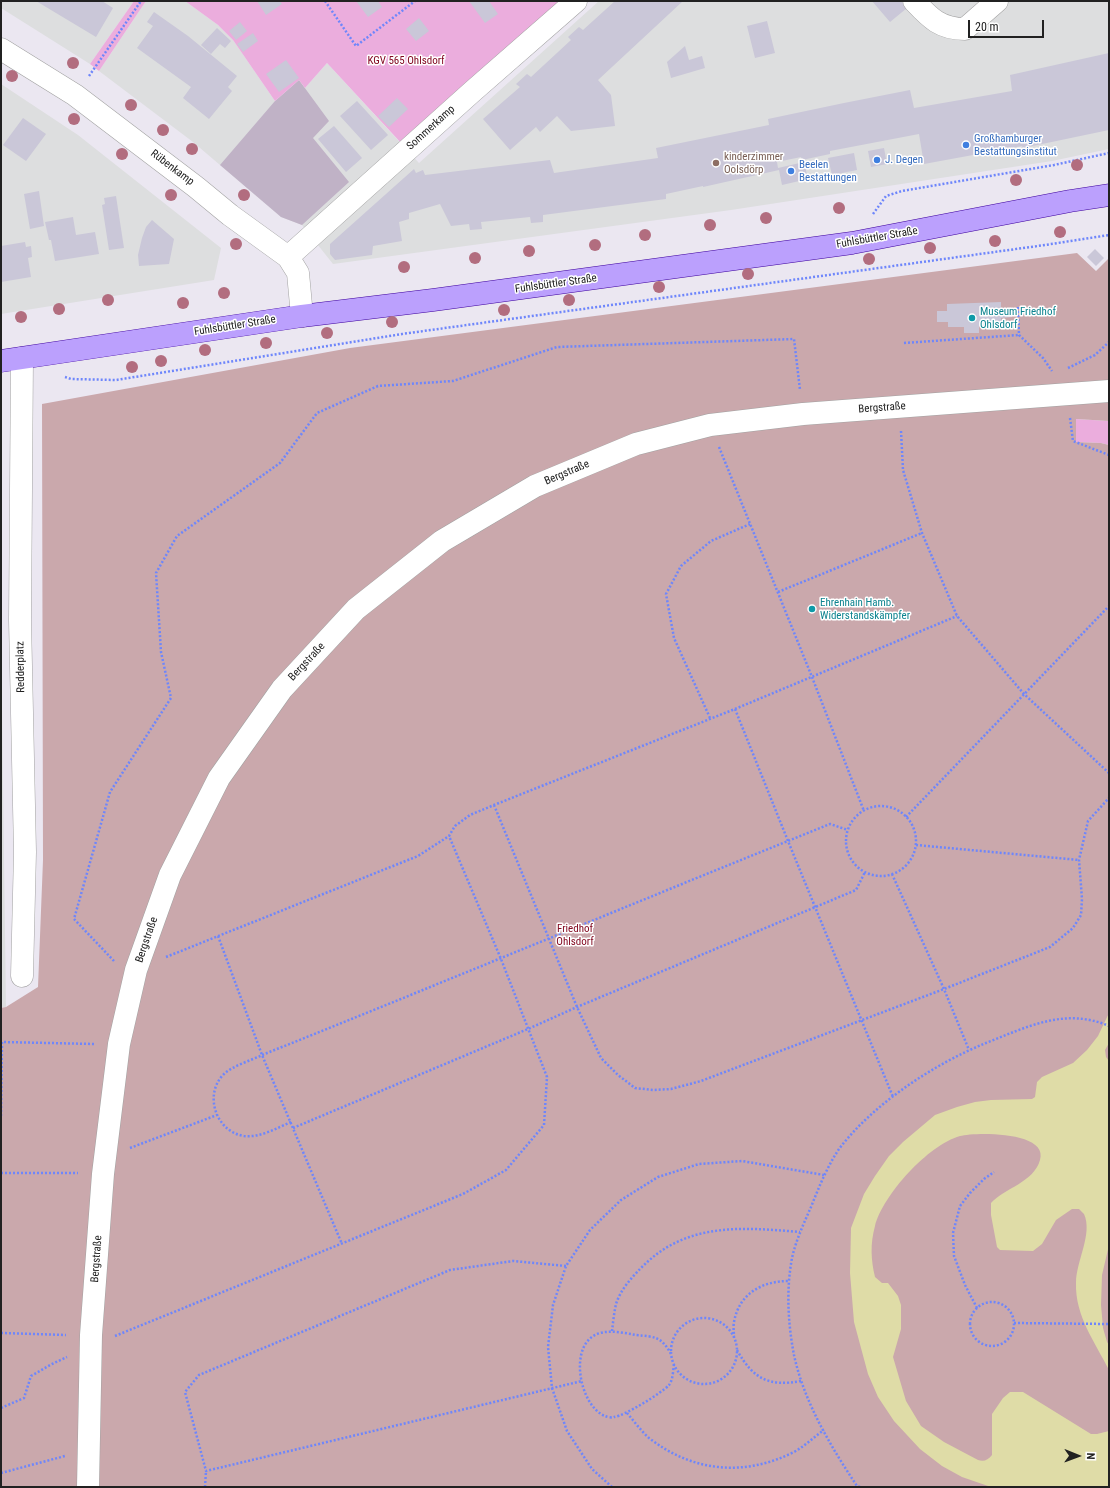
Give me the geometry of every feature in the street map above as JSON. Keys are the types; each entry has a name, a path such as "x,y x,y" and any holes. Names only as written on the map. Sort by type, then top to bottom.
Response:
{"main road":[{"name":"Fuhlsbüttler Straße","path":"1,362 302,316 449,298 852,243 1070,201 1109,195"}],"street":[{"name":"Sommerkamp","path":"288,257 576,1"},
{"path":"914,1 933,20 953,29 965,29 997,1"},
{"name":"Rübenkamp","path":"1,49 75,95 196,187 230,215 288,257 298,273 302,316"},
{"name":"Redderplatz","path":"22,358 20,620 25,852 22,976"},
{"name":"Bergstraße","path":"88,1487 91,1341 104,1166 127,967 170,875 219,778 282,689 356,609 442,541 535,486 636,444 710,425 803,414 1109,391"}],"path":[{"path":"75,95 141,1"},
{"path":"326,1 356,46 415,1"},
{"path":"886,196 902,191 1054,165 1109,153"},
{"path":"71,380 124,378 402,334 1109,235"},
{"path":"1018,306 1019,335 1043,358 1067,394 1073,441 1109,455"},
{"path":"904,343 1019,335"},
{"path":"800,394 794,340 557,347 453,381 378,386 317,413 280,463 177,536 156,572 161,652 171,698 110,792 74,919 127,967 218,936 418,856 449,836 455,826 470,815 735,709 957,616"},
{"path":"1068,369 1095,355 1109,342"},
{"path":"901,407 902,470 922,533 957,616 1024,694 1109,773"},
{"path":"710,425 812,676 864,811"},
{"path":"710,718 674,638 666,594 681,566 711,541 750,524"},
{"path":"778,592 922,533"},
{"path":"906,817 1109,606"},
{"path":"735,709 788,841 863,1020 893,1097"},
{"path":"494,805 577,1007 601,1058 618,1075 635,1088 653,1090 671,1089 701,1081 944,989 1050,947 1073,928 1081,915 1082,899 1079,860 1088,820 1109,798"},
{"path":"874,807 886,807 897,810 906,817 912,825 916,845 913,855 901,870 892,874 881,876 871,875 853,862 848,852 846,841 848,830 852,822 864,811 874,807"},
{"path":"291,1122 263,1133 244,1136 231,1131 217,1115 214,1106 215,1089 223,1076 238,1066 262,1055 830,824 848,830"},
{"path":"1,1408 24,1398 32,1376 91,1341 342,1244 463,1194 506,1170 544,1125 547,1077 449,836"},
{"path":"916,845 1079,860"},
{"path":"293,1128 577,1007 816,908 856,890 865,872"},
{"path":"892,874 944,989 969,1050"},
{"path":"218,936 262,1055 342,1244"},
{"path":"858,1487 839,1458 801,1381 790,1332 788,1306 792,1257 800,1232 824,1175 839,1150 859,1127 893,1097 922,1076 969,1050 1029,1026 1057,1018 1077,1018 1097,1021 1109,1026"},
{"path":"1,1116 2,1042 119,1044"},
{"path":"1,1173 104,1166 217,1115"},
{"path":"612,1487 592,1469 567,1431 552,1388 548,1347 553,1305 566,1266 590,1230 621,1200 658,1177 699,1164 742,1161 824,1175"},
{"path":"977,1308 954,1256 953,1233 960,1206 984,1179 994,1172"},
{"path":"612,1332 616,1303 630,1279 646,1262 665,1248 683,1239 704,1232 741,1229 800,1232"},
{"path":"205,1487 206,1471 185,1392 199,1376 450,1270 513,1261 566,1266"},
{"path":"789,1281 775,1281 760,1286 748,1295 739,1307 734,1322 734,1338 737,1350 744,1364 756,1375 770,1382 786,1384 801,1381"},
{"path":"990,1302 997,1302 1004,1305 1009,1310 1014,1324 1010,1337 998,1346 991,1346 977,1341 970,1328 970,1320 977,1308 990,1302"},
{"path":"671,1354 672,1343 682,1326 701,1318 711,1319 721,1323 729,1329 734,1338"},
{"path":"1014,1324 1109,1324"},
{"path":"674,1364 670,1384 627,1413 614,1418 605,1416 595,1409 588,1400 579,1371 580,1355 589,1340 599,1333 612,1332 654,1337 665,1343 680,1374 689,1380 700,1383 712,1383 722,1378 730,1371 735,1360 737,1350"},
{"path":"1,1333 91,1341"},
{"path":"206,1471 582,1381"},
{"path":"627,1413 648,1437 674,1454 703,1465 735,1468 766,1463 796,1451 824,1430"},
{"path":"1,1473 88,1450"}],"shaded area":[{"path":"1,1 134,1 90,64 1,8"},
{"path":"146,1 185,1 218,25 233,40 275,101 299,80 305,88 327,63 419,163 599,1 1109,1 1109,149 1052,161 731,210 333,264 302,225 281,217 193,142 99,71"},
{"path":"299,80 329,121 313,138 349,182 302,225 281,217 220,165 275,101"},
{"path":"1,84 78,135 221,248 214,280 1,314"},
{"path":"1,634 6,1007 1,1008"},
{"path":"1109,1013 1109,1043 1105,1050 1106,1057 1109,1061 1109,1245 1102,1275 1101,1305 1103,1328 1109,1345 1109,1370 1082,1318 1077,1295 1077,1275 1087,1230 1084,1214 1079,1209 1072,1209 1056,1220 1042,1244 1033,1251 1000,1250 997,1247 991,1215 991,1203 1026,1179 1037,1168 1040,1160 1040,1150 1033,1143 1023,1139 994,1134 960,1136 947,1141 921,1160 908,1173 887,1200 875,1226 872,1239 872,1252 875,1277 882,1283 888,1283 898,1296 901,1305 901,1329 893,1357 906,1401 921,1426 944,1442 978,1460 986,1460 992,1455 992,1414 1003,1398 1010,1392 1023,1392 1091,1434 1109,1431 1108,1487 991,1487 962,1477 942,1466 920,1449 894,1421 878,1397 868,1374 854,1322 850,1273 851,1228 864,1194 889,1156 935,1115 975,1102 1032,1099 1035,1097 1037,1082 1042,1077 1073,1063 1087,1050 1098,1036"}],"green space":[{"path":"134,1 146,1 99,71 90,64"},
{"name":"KGV 565 Ohlsdorf","path":"185,1 561,1 402,144 327,63 305,88 299,80 275,101 233,40 218,25"},
{"name":"Friedhof Ohlsdorf","path":"1077,253 1096,271 1109,258 1109,421 1076,419 1076,442 1101,443 1109,445 1109,1487 1,1487 1,1008 6,1007 38,987 43,860 42,404 350,348"},
{"path":"1075,419 1109,421 1109,445 1101,443 1076,442"}],"building":[{"path":"36,1 102,1 113,8 96,37"},
{"path":"257,1 280,1 282,4 266,15"},
{"path":"356,1 378,1 382,7 368,17"},
{"path":"469,1 489,1 498,14 485,23"},
{"path":"615,1 683,1 598,80 611,95 615,126 571,131 557,116 540,132 536,127 510,150 483,119 520,87 516,84 527,74 531,77 571,40 568,37 579,27 583,30"},
{"path":"872,1 901,1 907,8 890,22"},
{"path":"154,12 188,36 237,76 228,87 232,91 209,119 183,98 191,87 137,48 153,26 147,22"},
{"path":"419,18 429,31 416,41 406,29"},
{"path":"767,21 775,53 755,58 747,26"},
{"path":"240,22 247,31 236,40 229,31"},
{"path":"217,28 231,41 225,48 220,44 211,54 201,45"},
{"path":"253,33 258,41 243,52 237,44"},
{"path":"685,46 689,60 702,56 705,68 671,78 667,62"},
{"path":"1109,53 1109,130 1023,148 1022,146 924,164 919,134 830,151 830,154 802,160 801,157 777,162 778,168 804,162 808,179 782,185 779,170 666,194 666,199 543,215 543,222 531,223 530,217 481,222 482,229 470,230 469,224 451,226 440,204 409,213 409,219 399,222 402,241 373,246 372,255 335,260 330,254 330,244 414,169 416,173 423,170 425,175 550,160 554,173 658,158 656,148 769,125 768,119 910,90 914,108 1012,91 1010,75"},
{"path":"286,60 299,78 279,92 266,74"},
{"path":"397,98 408,109 389,127 378,116"},
{"path":"357,101 388,135 371,150 340,116"},
{"path":"23,118 46,134 26,161 3,145"},
{"path":"334,126 362,158 346,172 318,139"},
{"path":"884,148 887,164 871,167 868,151"},
{"path":"854,153 857,170 832,175 828,158"},
{"path":"39,191 44,226 30,229 24,194"},
{"path":"116,196 124,248 109,250 102,205 105,204 104,198"},
{"path":"73,217 76,235 95,232 99,254 55,261 51,240 49,240 45,222"},
{"path":"152,220 174,239 169,264 139,266 138,255 142,238 146,227"},
{"path":"25,242 26,247 31,246 32,257 28,258 31,277 1,282 1,246"},
{"path":"1095,249 1104,258 1096,266 1087,257"},
{"name":"Museum Friedhof Ohlsdorf","path":"1001,302 1001,308 1012,308 1012,317 1001,318 1002,325 979,326 979,333 964,333 964,327 948,327 948,322 937,322 937,311 947,311 947,304"}],"place":[{"name":"Großhamburger Bestattungsinstitut","path":"966,145"},
{"name":"J. Degen","path":"877,160"},
{"name":"kinderzimmer Oolsdörp","path":"716,163"},
{"name":"Beelen Bestattungen","path":"791,171"},
{"name":"Museum Friedhof Ohlsdorf","path":"972,318"},
{"name":"Ehrenhain Hamb. Widerstandskämpfer","path":"812,609"}]}
